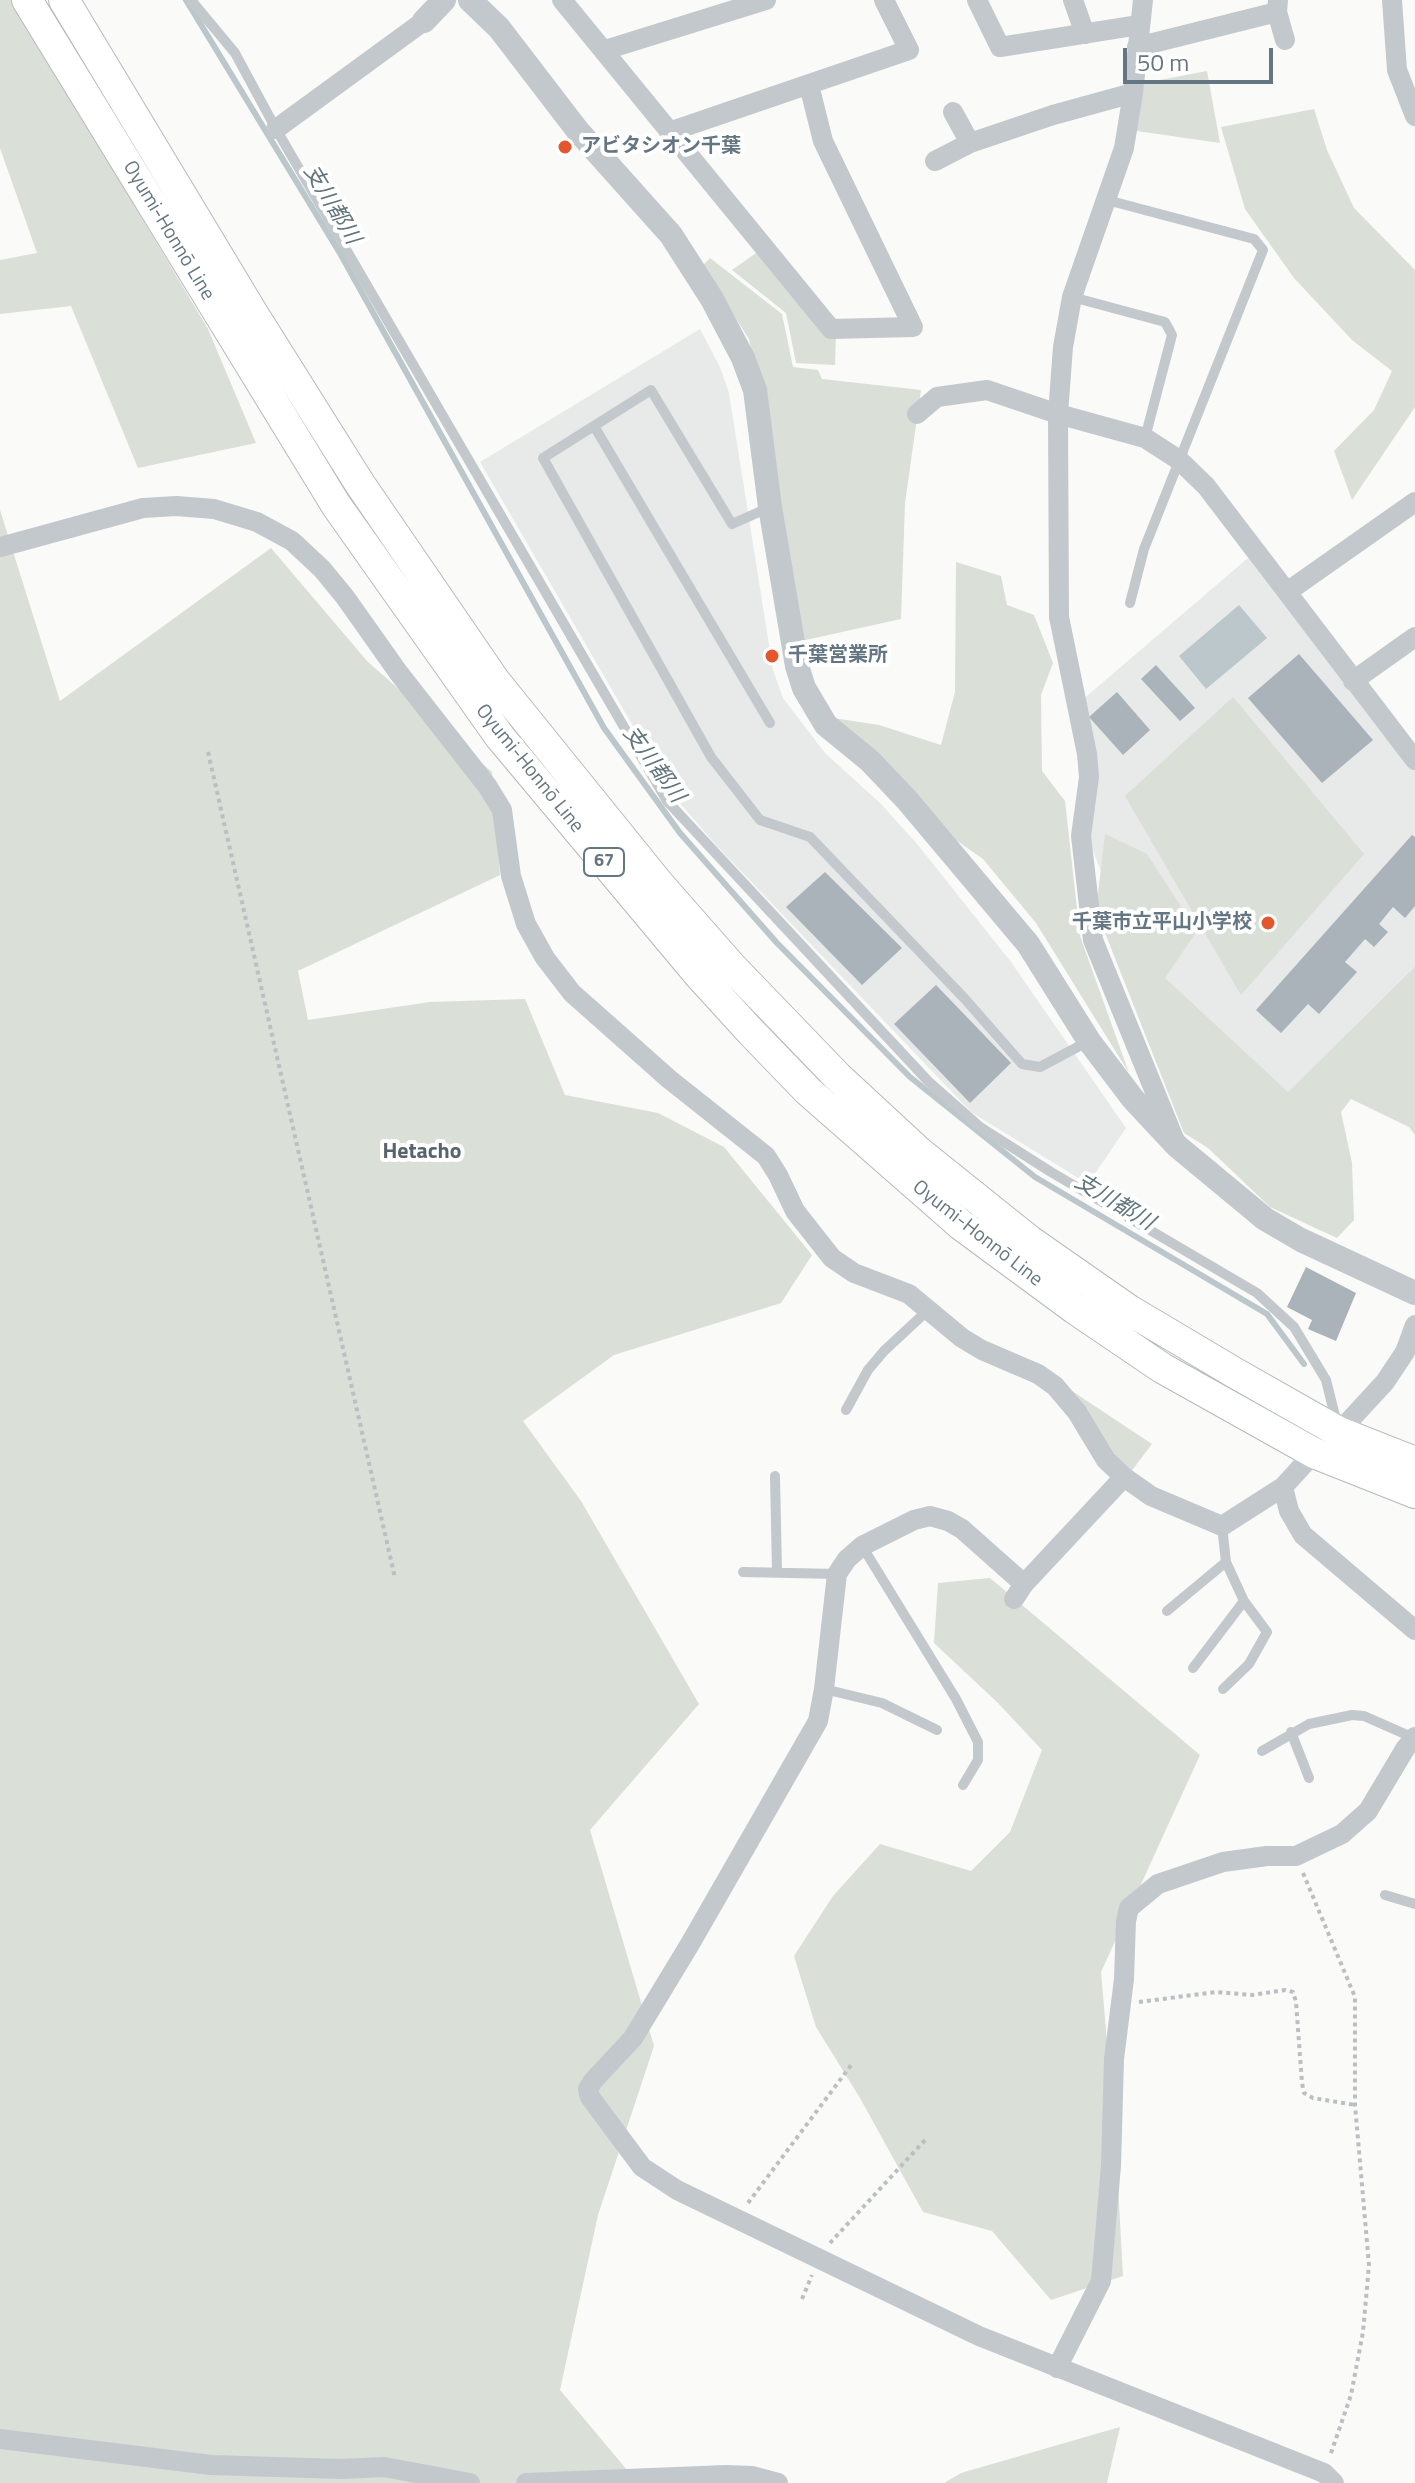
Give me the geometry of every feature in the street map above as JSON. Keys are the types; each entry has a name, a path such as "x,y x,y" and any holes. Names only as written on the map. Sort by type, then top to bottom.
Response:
{"main road":[{"name":"Oyumi-Honnō Line","path":"27,0 336,505 500,737 699,975 808,1091 961,1225 1075,1309 1162,1368 1314,1453 1415,1493"},
{"name":"Oyumi-Honnō Line","path":"64,0 360,484 495,681 659,884 711,943 838,1077 919,1152 1030,1241 1129,1310 1339,1432 1415,1462"}],"street":[{"path":"276,129 424,21 444,0"},
{"path":"470,0 499,28 578,131 671,235 712,299 743,358 755,390 770,507 797,666 804,688 826,725 870,761 907,800 1028,944 1089,1041 1133,1099 1177,1146 1265,1219 1301,1240 1415,1293"},
{"path":"562,0 831,329 913,327 823,141 809,85"},
{"path":"605,50 766,0"},
{"path":"669,132 909,50 884,0"},
{"path":"977,0 1000,47 1139,25"},
{"path":"1073,0 1085,34"},
{"path":"1143,0 1124,148 1072,297 1063,347 1058,414 1059,617 1087,754 1089,777 1081,836 1093,940 1177,1146"},
{"path":"1392,0 1397,70 1415,116"},
{"path":"1137,47 1278,6 1285,40"},
{"path":"935,161 970,143 1053,115 1133,93"},
{"path":"953,112 970,143"},
{"path":"917,414 937,397 987,390 1145,438 1179,460 1206,486 1415,760"},
{"path":"1287,592 1415,502"},
{"path":"0,547 143,508 176,506 214,509 257,522 292,541 322,569 345,597 495,798 502,810 511,876 526,924 545,958 572,993 669,1079 766,1156 795,1211 832,1258 854,1273 909,1294 962,1338 1038,1374 1055,1386 1077,1412 1106,1460 1151,1496 1222,1526 1283,1487 1290,1476 1339,1432 1385,1382 1405,1352 1415,1325"},
{"path":"1353,681 1415,637"},
{"path":"1124,1477 1019,1591 962,1529 930,1516 914,1520 862,1546 847,1559 837,1574 818,1721 633,2038 588,2089 590,2097 642,2167 677,2190 979,2336 1329,2478"},
{"path":"1283,1487 1289,1511 1303,1535 1415,1630"},
{"path":"1057,2368 1101,2281 1111,2166 1114,2059 1129,1908 1158,1884 1223,1862 1296,1856 1342,1834 1368,1811 1414,1737"},
{"path":"0,2439 211,2465 342,2469 384,2467 470,2483"},
{"path":"526,2483 726,2475 752,2476 778,2483"}],"lane":[{"path":"191,0 235,53 276,129 667,801 928,1081 980,1127 1257,1293 1294,1327 1326,1380 1339,1432"},
{"path":"1107,200 1254,239 1263,250 1144,549 1130,603"},
{"path":"1072,297 1165,322 1172,335 1145,438"},
{"path":"770,507 732,524 651,390 543,458 711,757 760,820 810,837 965,999 1022,1064 1040,1067 1089,1041"},
{"path":"594,426 770,723"},
{"path":"846,1410 868,1370 927,1311"},
{"path":"775,1476 777,1572"},
{"path":"1222,1526 1226,1562 1244,1601 1267,1632 1249,1664 1223,1689"},
{"path":"862,1546 978,1742 978,1760 963,1785"},
{"path":"1167,1611 1226,1562"},
{"path":"743,1572 837,1574"},
{"path":"1193,1668 1244,1601"},
{"path":"824,1689 882,1703 937,1730"},
{"path":"1262,1751 1309,1724 1352,1715 1364,1716 1414,1737"},
{"path":"1291,1732 1309,1778"},
{"path":"1385,1895 1415,1904"}],"path":[{"path":"208,752 395,1578"},
{"path":"1296,1856 1355,1997 1355,2105 1369,2265 1363,2332 1351,2395 1329,2478"},
{"path":"1121,2004 1216,1992 1252,1995 1285,1990 1293,1992 1304,2093 1313,2098 1355,2105"},
{"path":"736,2218 852,2064"},
{"path":"802,2299 820,2257 926,2139"}],"shaded area":[{"path":"0,0 12,0 208,329 256,443 138,468 71,306 0,314 0,260 37,253 0,148"},
{"path":"1207,71 1220,143 1130,130 1139,84"},
{"path":"1314,109 1327,150 1354,208 1415,270 1415,407 1352,500 1334,451 1374,410 1392,371 1352,340 1294,278 1245,209 1221,127"},
{"path":"759,251 836,333 835,365 796,363 786,313 732,270"},
{"path":"710,258 782,314 793,367 818,370 822,379 921,390 905,503 901,619 801,641 771,446 749,339 702,266"},
{"name":"千葉営業所","path":"700,329 720,367 729,393 773,670 783,698 825,753 881,804 918,845 1011,962 1126,1128 1088,1184 971,1112 716,845 673,795 480,462"},
{"path":"0,510 60,701 271,548 367,661 492,772 500,875 298,971 308,1020 430,1002 525,999 565,1095 658,1113 724,1147 812,1255 781,1303 614,1355 523,1421 581,1501 699,1704 590,1830 654,2046 598,2215 560,2390 638,2483 0,2483"},
{"name":"千葉市立平山小学校","path":"1248,558 1415,771 1415,1053 1293,1113 1155,1012 1087,835 1081,701"},
{"path":"956,562 1001,576 1007,605 1034,615 1053,663 1041,695 1042,771 1065,801 1080,936 1129,1073 1036,923 983,859 899,800 833,718 879,725 941,745 955,692"},
{"path":"1239,605 1267,638 1206,689 1179,656"},
{"path":"1233,697 1364,854 1241,995 1125,796"},
{"path":"1105,834 1147,854 1197,931 1165,978 1288,1092 1415,967 1415,1135 1409,1127 1351,1099 1341,1112 1352,1163 1354,1220 1337,1238 1270,1207 1208,1148 1184,1133 1096,910"},
{"path":"1063,1385 1152,1444 1130,1473 1114,1461"},
{"path":"990,1578 1200,1755 1101,1972 1123,2276 1051,2300 992,2231 923,2212 860,2098 816,2027 794,1956 833,1896 880,1844 971,1871 1010,1832 1042,1750 998,1703 934,1643 938,1583"},
{"path":"1120,2427 1107,2483 944,2483 961,2473"}],"building":[{"path":"1299,654 1373,740 1322,783 1248,698"},
{"path":"1156,665 1195,708 1180,721 1141,679"},
{"path":"1117,692 1150,730 1123,755 1089,717"},
{"path":"1412,835 1415,837 1415,906 1405,918 1393,907 1379,924 1388,932 1374,947 1365,939 1345,962 1357,972 1319,1014 1308,1004 1281,1033 1256,1010"},
{"path":"825,872 902,948 862,985 786,907"},
{"path":"936,985 1011,1063 970,1103 894,1024"},
{"path":"1306,1267 1356,1293 1336,1341 1308,1329 1312,1320 1287,1307"}],"waterway":[{"name":"支川都川","path":"186,0 341,255 604,728 680,833 777,943 910,1077 1035,1177 1267,1314 1304,1364"}],"place":[{"name":"アビタシオン千葉","path":"565,147"},
{"name":"千葉営業所","path":"772,656"},
{"name":"千葉市立平山小学校","path":"1268,923"}],"district":[{"name":"Hetacho","path":"422,1153"}]}
